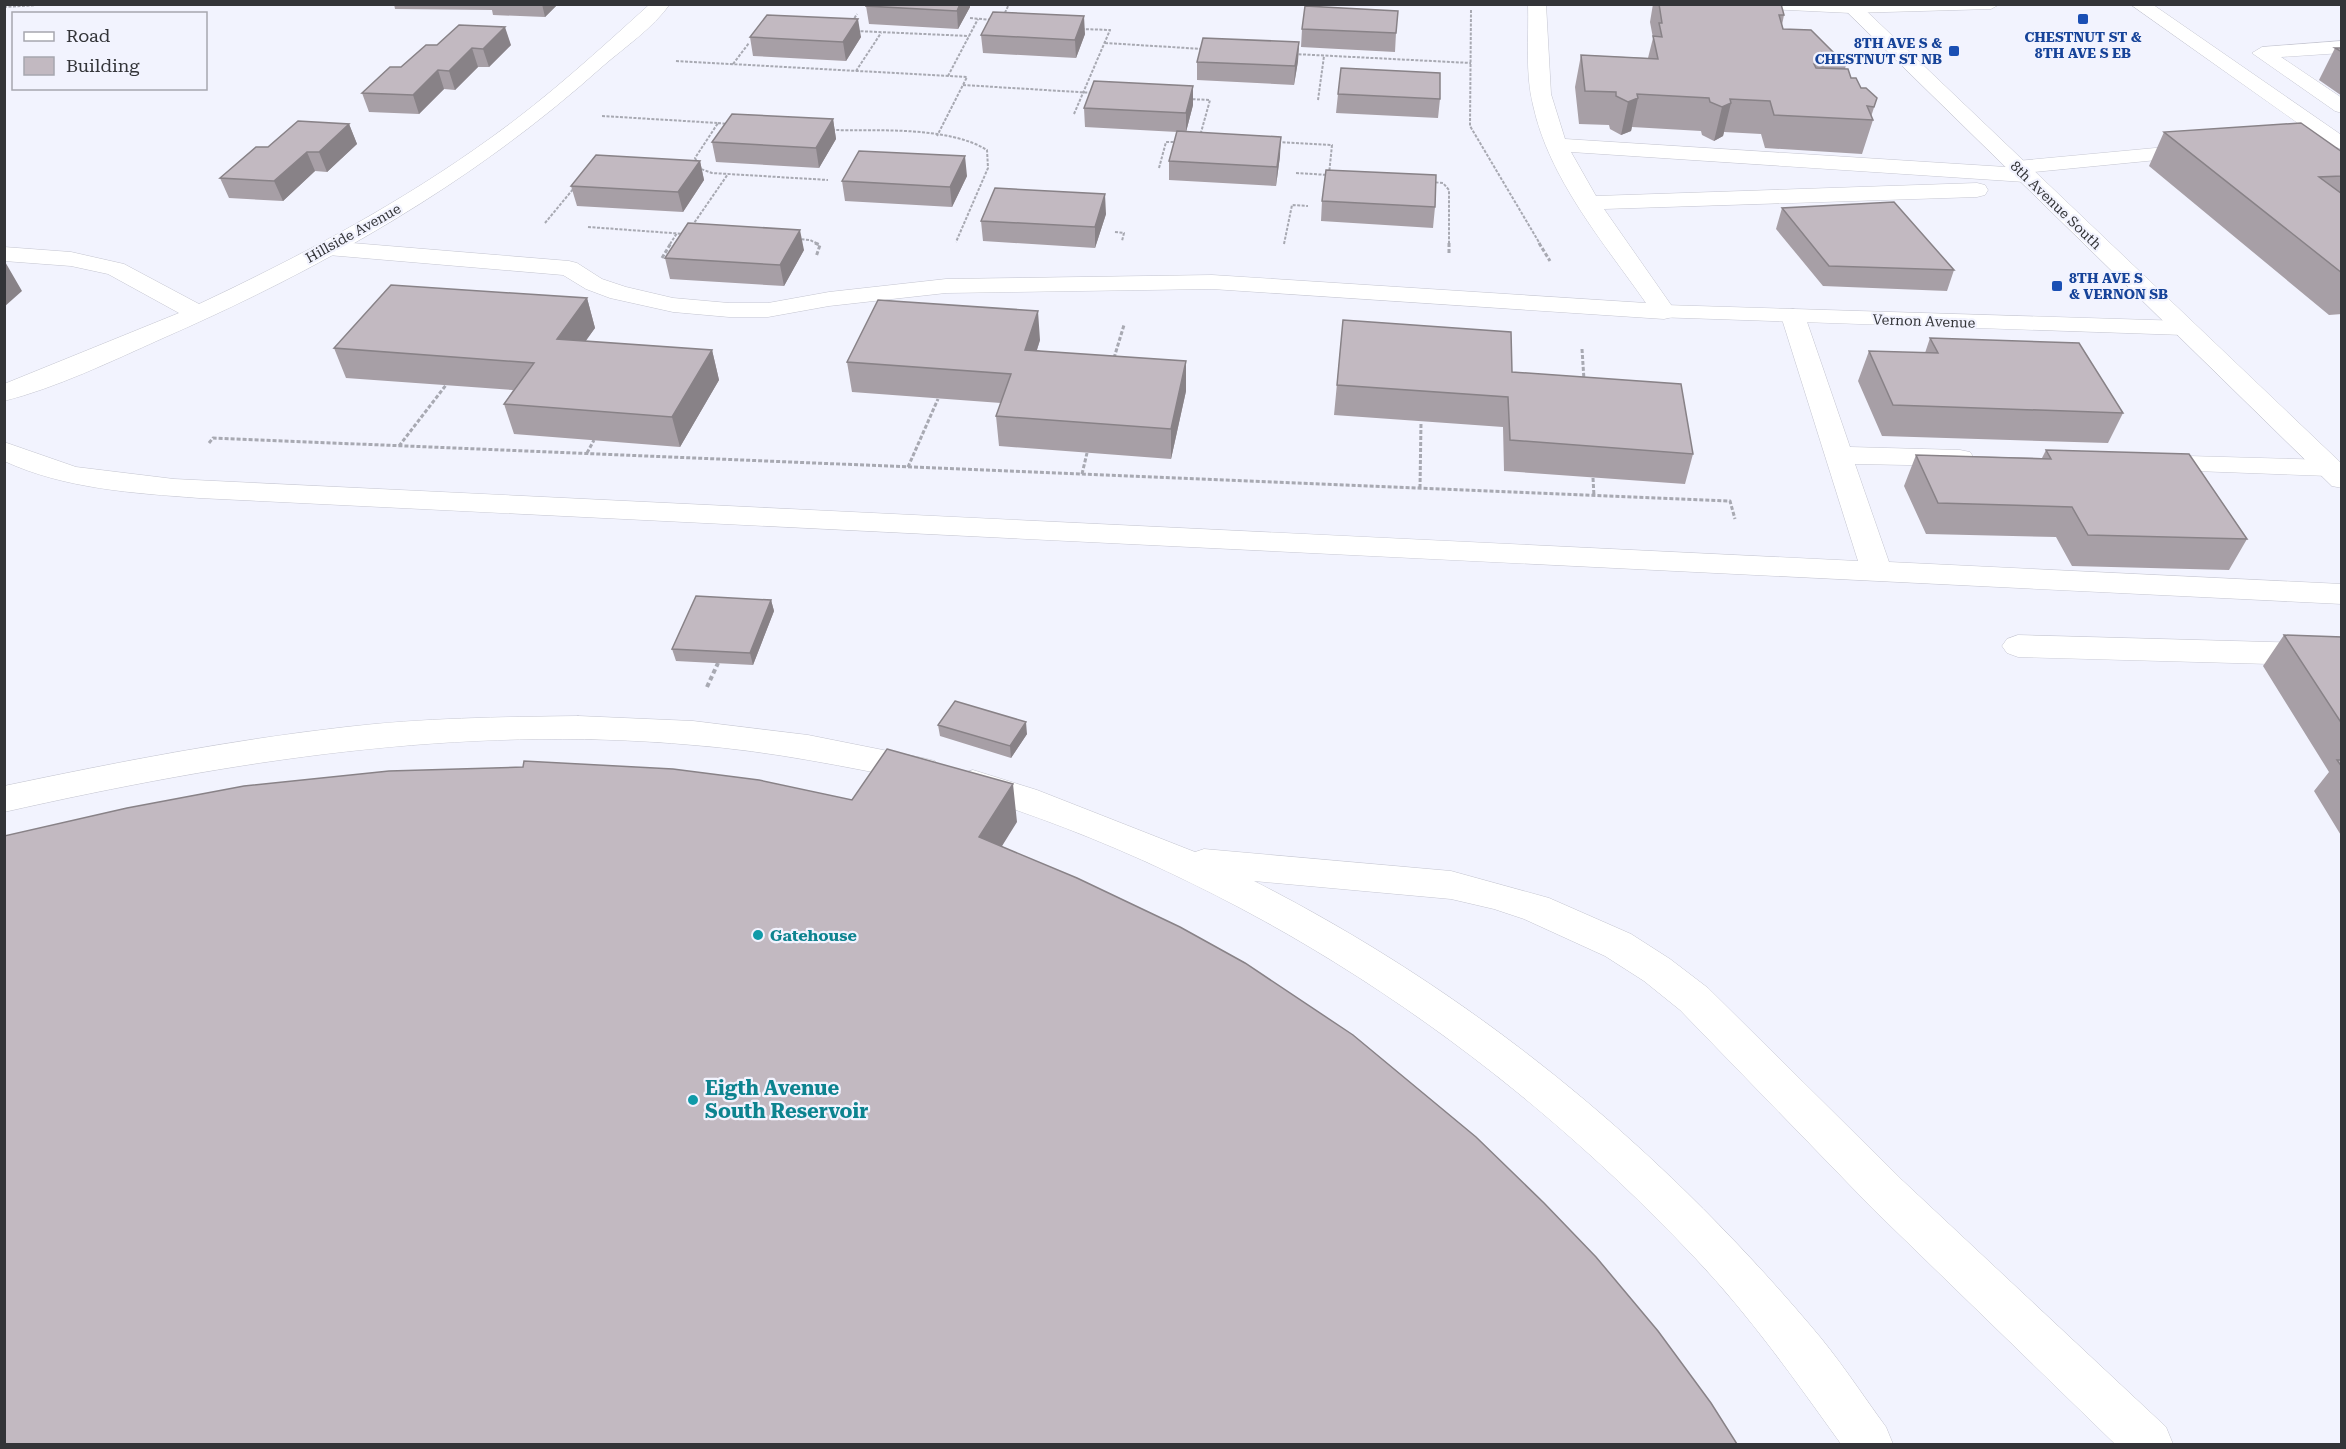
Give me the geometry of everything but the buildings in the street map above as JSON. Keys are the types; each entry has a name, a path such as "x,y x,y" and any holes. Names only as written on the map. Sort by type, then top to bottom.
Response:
{"street":[{"name":"Hillside Avenue","path":"4,393 107,353 197,313 328,248 424,192 496,144 555,98 661,4"},
{"path":"1537,4 1542,104 1557,144 1591,204 1664,312"},
{"path":"1767,4 1849,6 1991,4"},
{"path":"2139,4 2337,141"},
{"name":"8th Avenue South","path":"1849,6 2335,474"},
{"path":"2342,47 2262,53 2342,107"},
{"path":"2263,144 2337,141"},
{"path":"1557,144 2027,177"},
{"path":"1591,204 2027,177 2216,148"},
{"name":"Vernon Avenue","path":"328,248 569,268 594,284 648,300 729,310 768,310 829,299 946,286 1020,283 1245,282 1664,312 2184,328"},
{"path":"4,254 71,259 116,269 197,313"},
{"path":"1793,316 1877,572"},
{"path":"4,450 48,470 102,480 173,488 2342,594"},
{"path":"1839,455 1990,459"},
{"path":"2130,462 2335,474"},
{"path":"2018,646 2342,655"},
{"path":"4,799 121,772 278,745 428,730 573,727 688,732 852,753 988,786 1121,834 1255,896 1389,975 1525,1073 1665,1196 1751,1286 1834,1392 1869,1444"},
{"path":"1181,861 1450,885 1536,908 1618,945 1657,970 1694,999 1887,1194 2149,1444"}],"path":[{"path":"4,7 54,4"},
{"path":"970,18 1002,20 1009,4"},
{"path":"1472,10 1470,126 1551,262 1593,308"},
{"path":"857,14 847,30 969,36"},
{"path":"948,76 978,19"},
{"path":"1074,114 1110,30 1077,29"},
{"path":"856,71 882,32"},
{"path":"732,64 749,44"},
{"path":"1105,44 1209,49"},
{"path":"1290,54 1471,63"},
{"path":"1318,100 1324,56"},
{"path":"676,62 967,77 937,136"},
{"path":"963,85 1095,93"},
{"path":"1187,99 1210,100 1198,144"},
{"path":"595,115 729,124"},
{"path":"717,123 695,158 701,169 728,174 828,180"},
{"path":"822,129 937,136 976,144 987,150 988,168 948,260 939,261 946,286"},
{"path":"1199,138 1210,139"},
{"path":"1158,168 1166,142 1187,143"},
{"path":"1276,142 1332,145 1329,175 1296,173"},
{"path":"578,226 686,234 728,174"},
{"path":"1423,181 1443,183 1449,190 1449,255"},
{"path":"555,225 544,224 574,188"},
{"path":"1284,244 1292,205 1308,206"},
{"path":"688,231 700,231"},
{"path":"661,260 677,233"},
{"path":"788,238 816,242 820,249 815,260"},
{"path":"1112,365 1127,316"},
{"path":"1582,348 1585,388"},
{"path":"399,446 446,385"},
{"path":"908,467 938,399"},
{"path":"1420,488 1421,422"},
{"path":"173,488 213,438 1730,501 1749,566"},
{"path":"587,453 594,440"},
{"path":"1082,474 1087,453"},
{"path":"1593,478 1594,496"}],"place":[{"name":"CHESTNUT ST & 8TH AVE S EB","path":"2083,19"},
{"name":"8TH AVE S & CHESTNUT ST NB","path":"1954,51"},
{"name":"8TH AVE S & VERNON SB","path":"2057,286"},
{"name":"Gatehouse","path":"758,935"},
{"name":"Eigth Avenue South Reservoir","path":"693,1100"}]}
